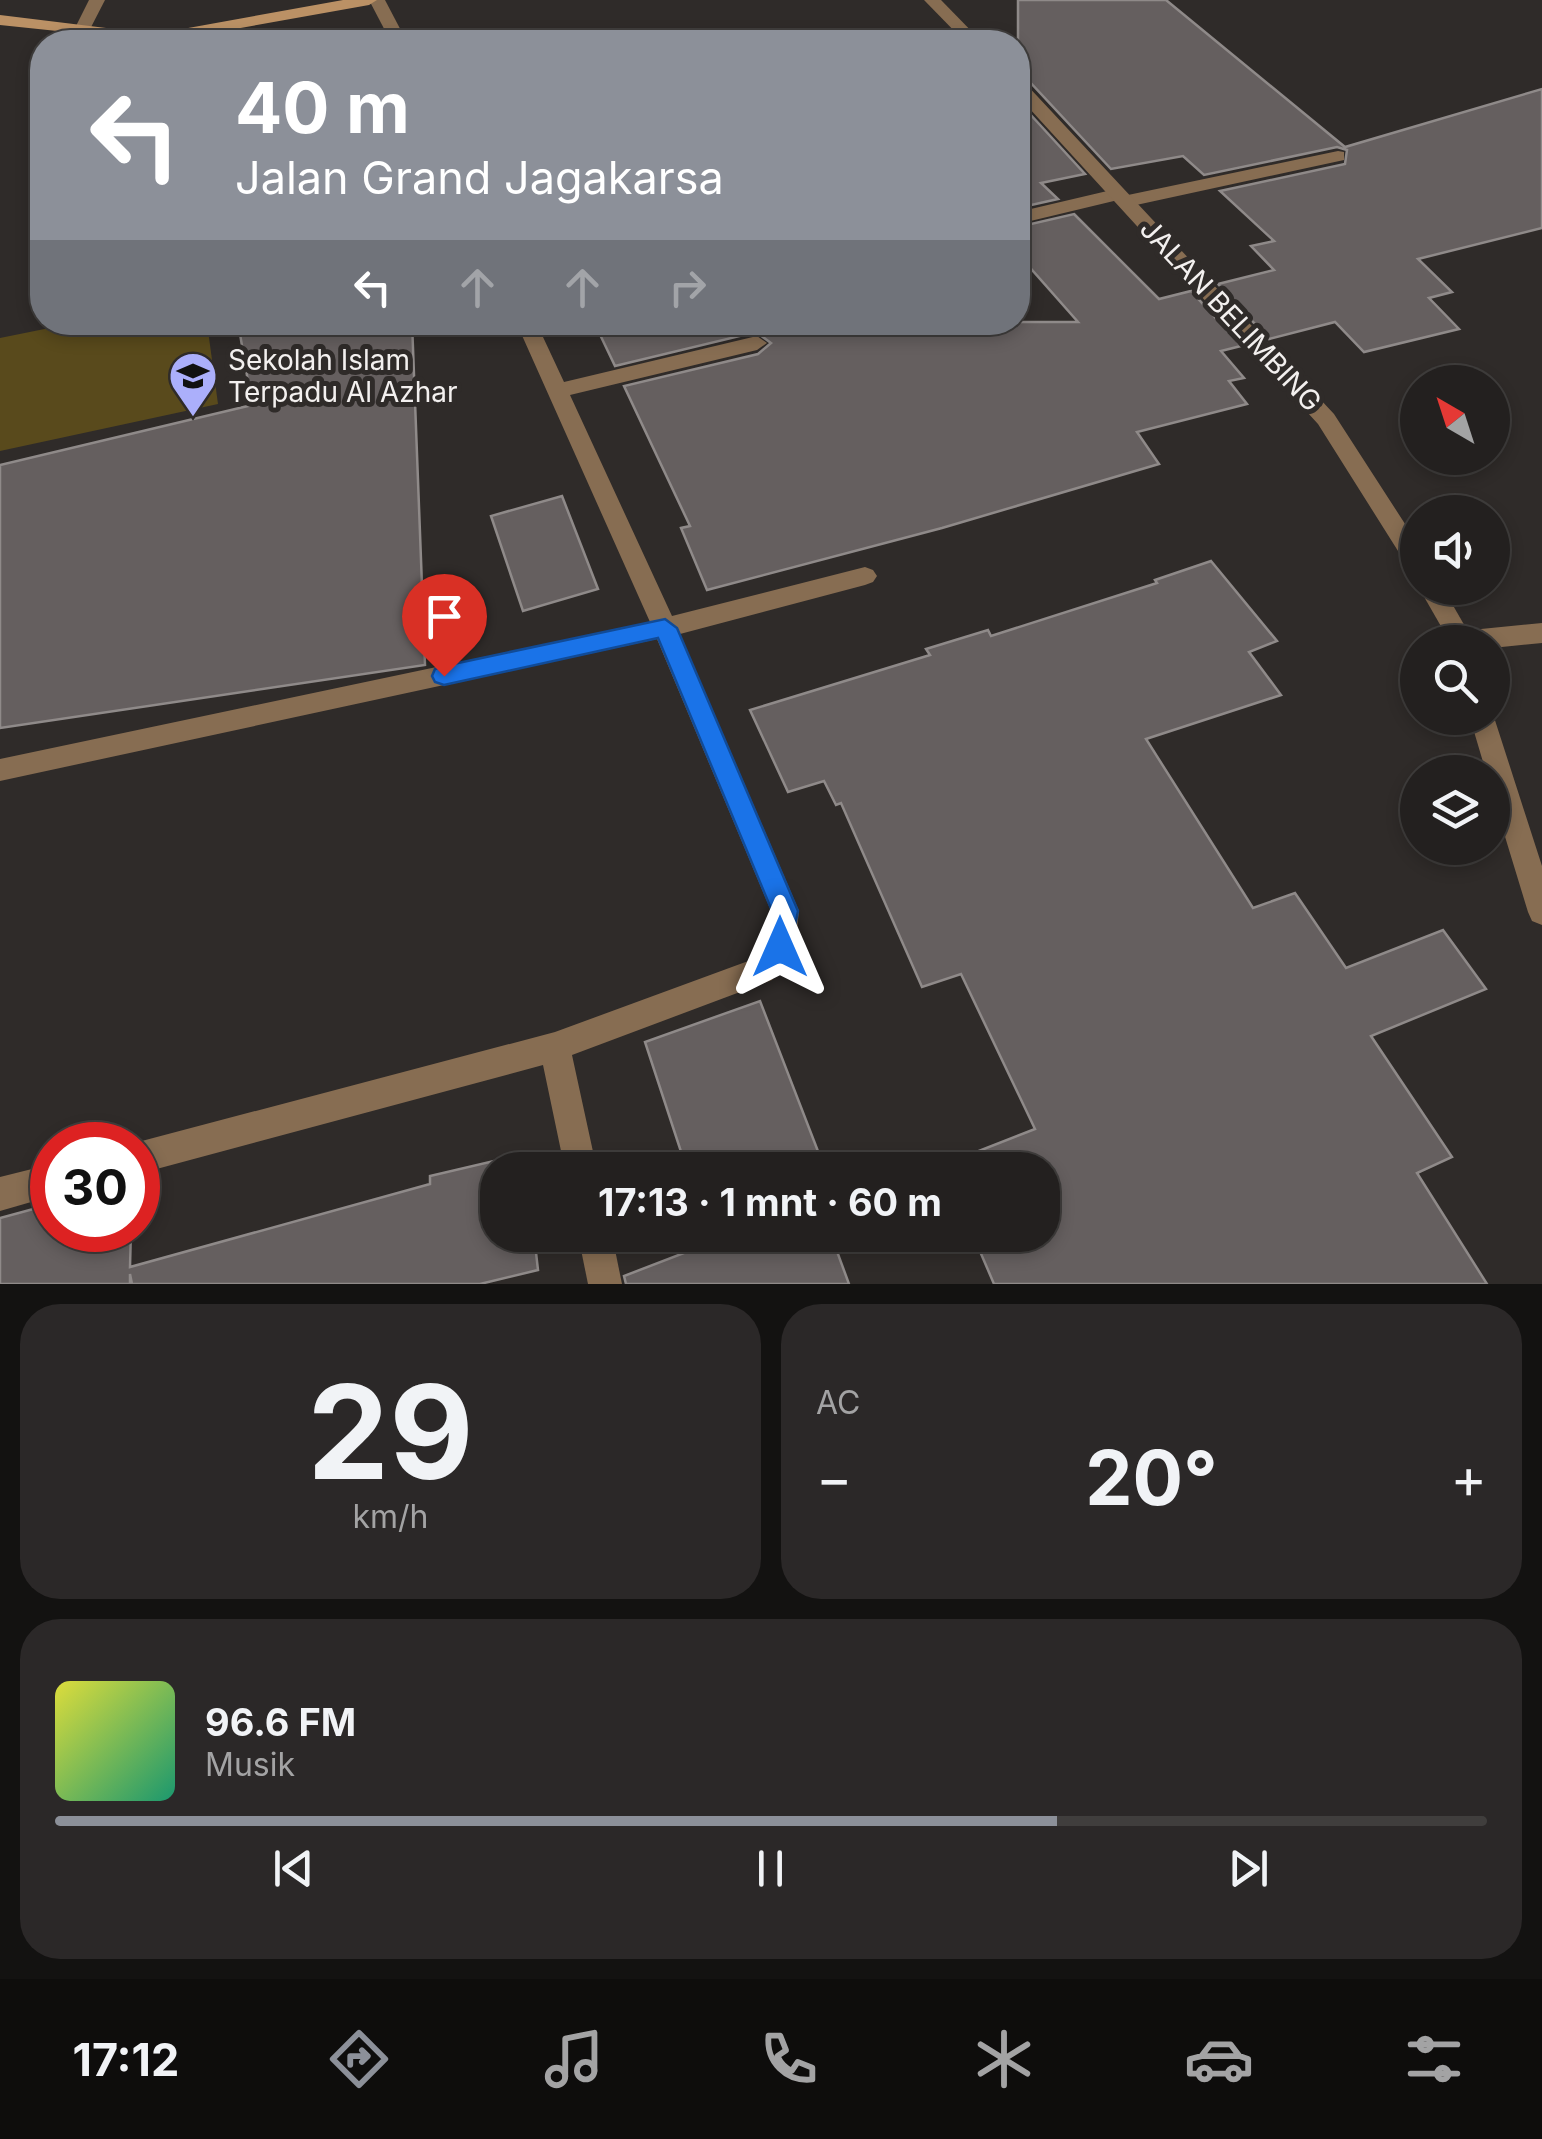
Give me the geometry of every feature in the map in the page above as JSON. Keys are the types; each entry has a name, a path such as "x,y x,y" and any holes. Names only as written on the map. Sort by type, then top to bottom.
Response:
{"main road":[{"path":"204,30 369,0"},
{"path":"0,20 82,30"}],"street":[{"path":"82,30 97,0"},
{"path":"378,0 393,30"},
{"path":"932,0 962,30"},
{"name":"JALAN BELIMBING","path":"1030,99 1326,419 1400,536"},
{"path":"1030,216 1338,156"},
{"path":"160,1152 556,1047 761,970 780,947 785,911 665,628 532,335"},
{"path":"559,390 757,342"},
{"path":"0,770 665,628 864,576"},
{"path":"1510,637 1542,633"},
{"path":"1489,735 1531,846 1542,912"},
{"path":"556,1047 577,1152"},
{"path":"0,1194 30,1186"},
{"path":"598,1252 605,1284"}],"shaded area":[{"path":"30,332 30,335 209,335 218,404 0,451 0,338"}],"building":[{"path":"1018,0 1166,0 1345,147 1542,89 1542,228 1418,259 1452,292 1429,298 1459,329 1364,352 1335,322 1269,339 1218,284 1274,270 1251,246 1274,241 1220,191 1345,164 1347,150 1337,147 1204,175 1183,156 1111,169 1030,82 1030,30 1018,30"},
{"path":"1030,114 1085,174 1041,183 1058,199 1030,205"},
{"path":"1074,214 1159,299 1191,291 1241,346 1221,351 1244,378 1229,381 1247,404 1137,432 1159,464 942,528 707,590 681,528 690,526 624,386 758,354 771,343 760,335 1030,335 1030,322 1078,322 1030,268 1030,224"},
{"path":"240,335 412,335 425,665 0,728 0,465 252,405"},
{"path":"600,335 744,335 615,366"},
{"path":"562,496 598,589 523,611 491,516"},
{"path":"1211,561 1277,641 1249,652 1281,695 1146,739 1253,908 1295,893 1346,968 1443,930 1486,989 1371,1036 1452,1157 1417,1173 1487,1284 994,1284 980,1252 1060,1252 1060,1152 976,1152 1035,1129 961,974 922,987 841,803 836,805 824,781 788,792 750,710 930,655 926,649 988,630 991,636 1157,583 1155,580"},
{"path":"760,1001 818,1152 681,1152 645,1042"},
{"path":"480,1164 480,1252 536,1252 538,1270 480,1284 132,1284 130,1274 130,1284 0,1284 0,1218 30,1210 30,1252 130,1252 130,1267 430,1184 430,1176"},
{"path":"687,1252 837,1252 849,1284 626,1284 624,1276"}],"place":[{"name":"Sekolah Islam Terpadu Al Azhar","path":"193,418"}],"route":[{"path":"444,676 665,628 785,911 780,947"}]}
